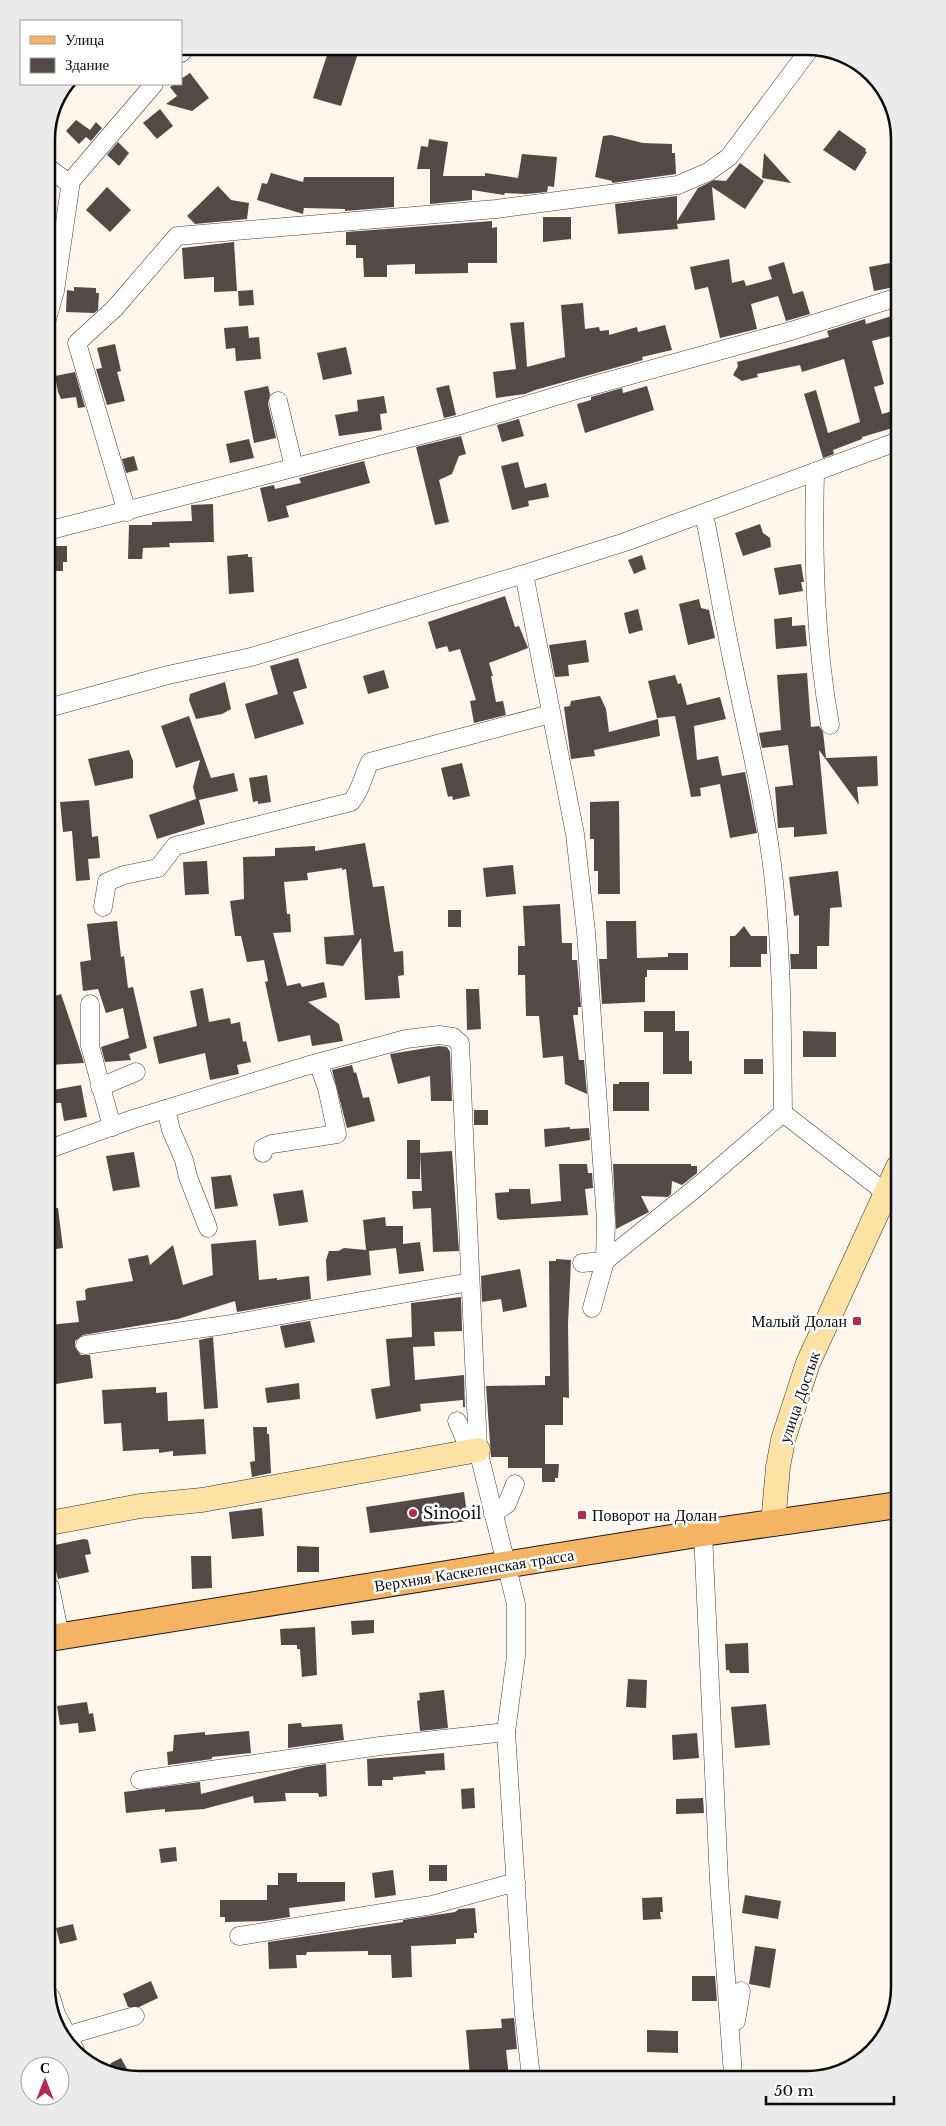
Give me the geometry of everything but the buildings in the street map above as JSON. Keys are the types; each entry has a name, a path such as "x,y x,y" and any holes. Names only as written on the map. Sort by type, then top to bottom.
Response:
{"main road":[{"name":"Верхняя Каскеленская трасса","path":"55,1637 505,1565 891,1506"}],"street":[{"path":"127,512 78,343 115,308 177,236 496,209 678,185 708,172 729,157 805,55"},
{"path":"55,291 70,184 94,152 127,117 153,85"},
{"path":"55,173 70,184"},
{"path":"55,529 460,424 791,331 891,299"},
{"path":"278,400 294,466"},
{"path":"55,706 168,675 251,657 524,574 625,542 704,514 891,444"},
{"path":"815,472 813,548 816,625 830,726"},
{"path":"704,514 731,658 761,789 768,834 778,940 783,1113"},
{"path":"524,574 575,834 586,932 606,1220 605,1261 592,1308"},
{"path":"104,907 107,882 158,868 175,846 351,802 361,791 363,774 370,762 550,714"},
{"path":"90,1004 90,1046 112,1127"},
{"path":"55,1147 166,1109 318,1063 406,1039 439,1035 453,1037 460,1043 470,1282 474,1451"},
{"path":"263,1153 263,1148 272,1144 337,1134 328,1088 318,1063"},
{"path":"100,1087 136,1072"},
{"path":"166,1109 171,1130 184,1160 188,1177 208,1228"},
{"path":"783,1113 886,1193"},
{"path":"582,1263 605,1261 697,1187 783,1113"},
{"name":"улица Достык","path":"773,1524 778,1467 783,1440 808,1363 891,1182"},
{"path":"85,1345 226,1325 470,1282"},
{"path":"457,1421 474,1451 493,1514 516,1604 516,1656 506,1732 524,2014 530,2071"},
{"path":"55,1522 140,1506 202,1500 474,1451"},
{"path":"493,1514 507,1504 515,1484"},
{"path":"703,1534 719,1881 733,2071"},
{"path":"140,1780 380,1746 506,1732"},
{"path":"239,1936 432,1905 516,1882"},
{"path":"731,2038 741,1991"},
{"path":"74,2041 135,2016"}],"place":[{"name":"Малый Долан","path":"857,1321"},
{"name":"Sinooil","path":"413,1513"},
{"name":"Поворот на Долан","path":"582,1515"}]}
